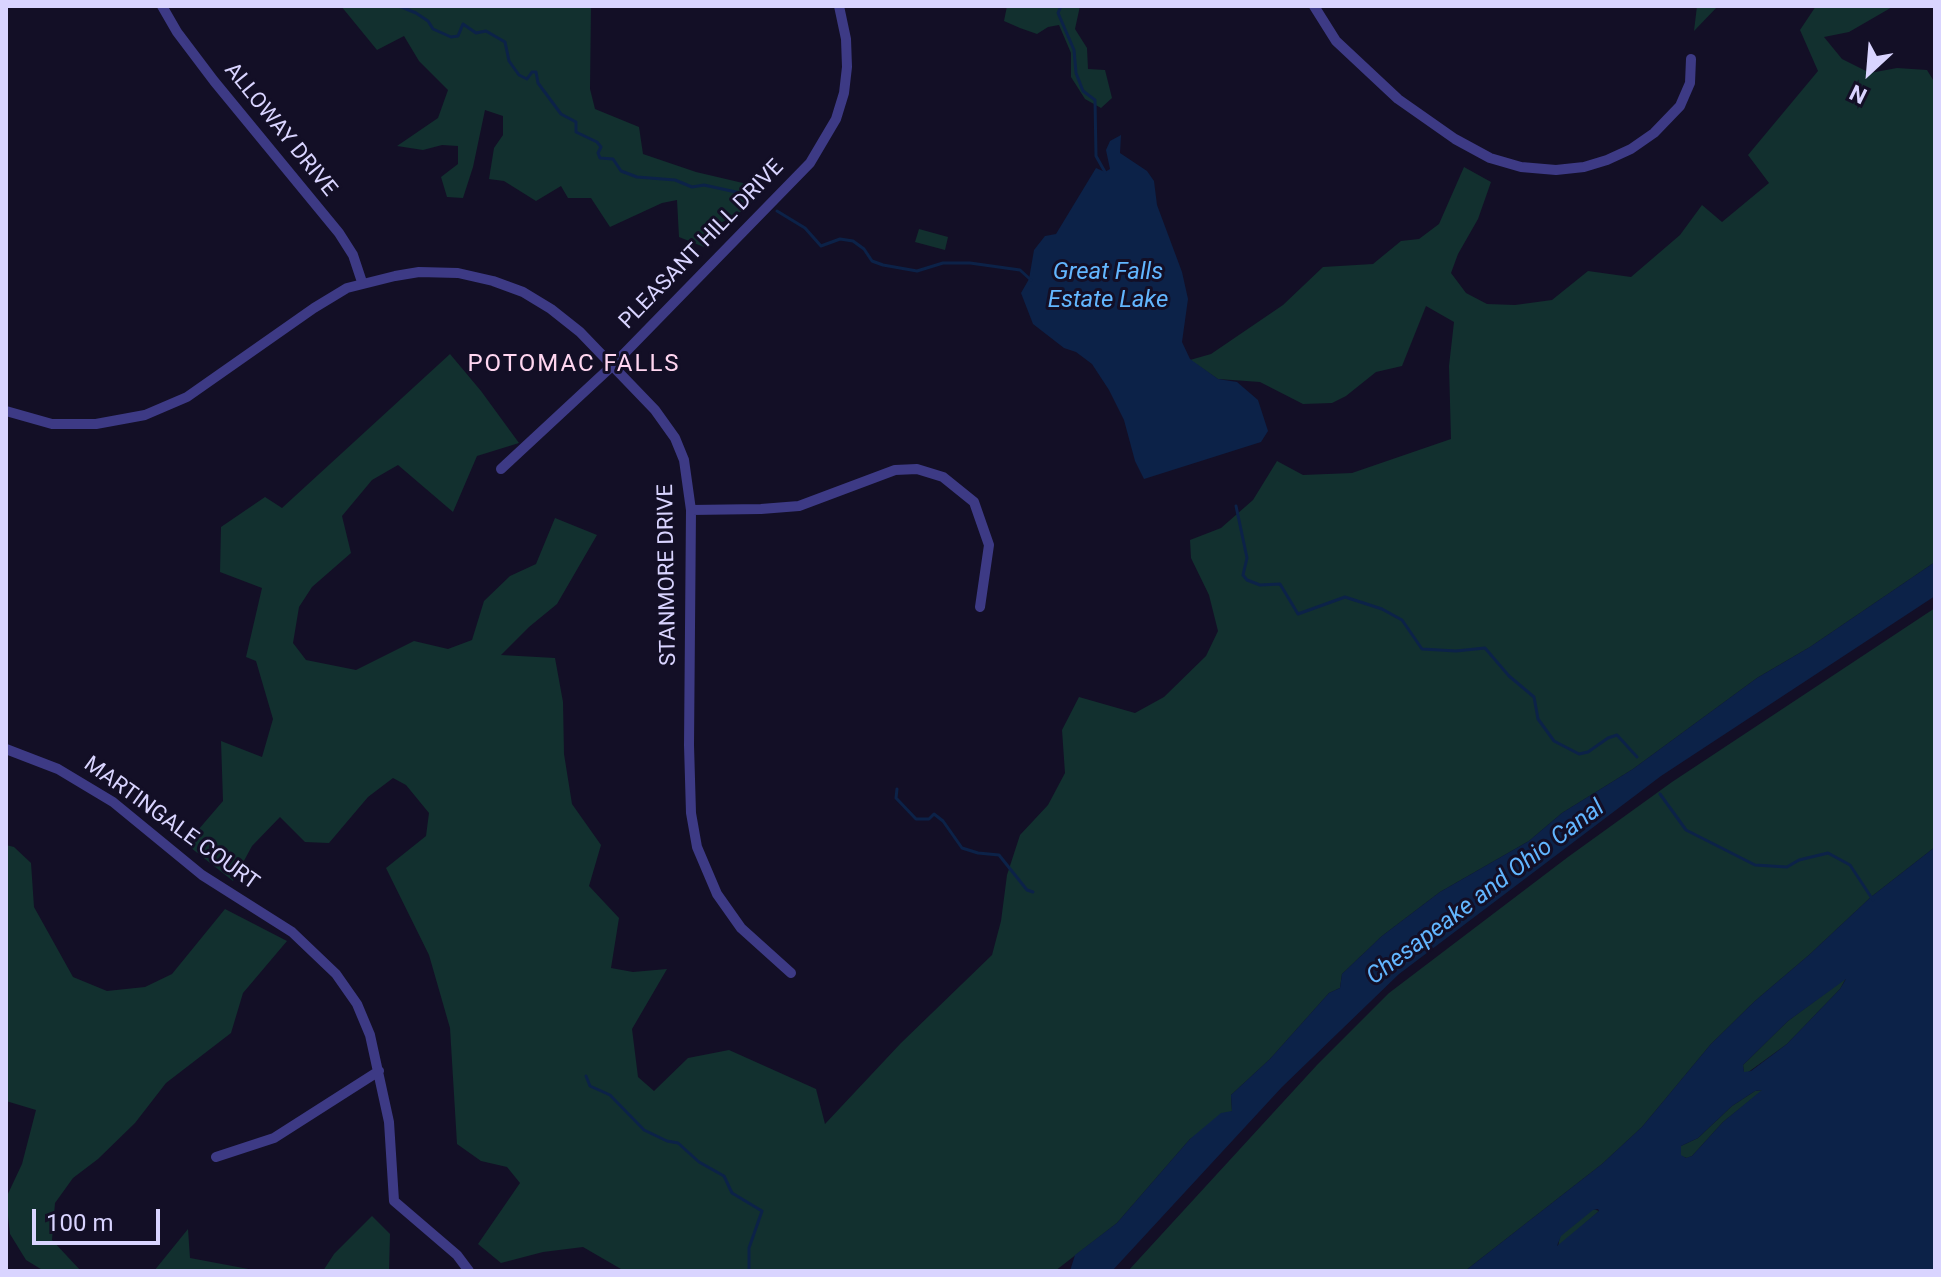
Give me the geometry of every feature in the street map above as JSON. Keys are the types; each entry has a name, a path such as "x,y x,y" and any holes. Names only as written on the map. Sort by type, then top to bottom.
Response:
{"street":[{"name":"ALLOWAY DRIVE","path":"162,6 177,32 214,81 339,233 353,255 362,282"},
{"name":"PLEASANT HILL DRIVE","path":"501,469 613,365 810,163 836,119 846,80 846,39 839,6"},
{"path":"1314,6 1336,41 1398,99 1455,139 1490,158 1521,167 1556,170 1584,167 1631,149 1654,133 1680,106 1690,83 1691,59"},
{"name":"STANMORE DRIVE","path":"6,411 52,424 96,424 145,415 187,397 314,308 362,282 419,272 458,273 523,292 551,309 613,365 655,410 675,438 688,476 691,510 690,786 697,847 717,894 741,928 791,973"},
{"path":"691,510 799,506 895,470 917,469 943,477 974,502 989,545 980,607"},
{"name":"MARTINGALE COURT","path":"6,749 58,769 113,802 202,875 292,932 336,974 357,1004 370,1035 389,1122 394,1201 457,1255 469,1271"},
{"path":"216,1157 274,1138 379,1071"}],"green space":[{"path":"341,6 591,6 590,89 595,109 639,127 643,154 696,172 760,187 749,207 719,224 704,247 679,237 677,200 662,203 610,227 591,198 568,198 561,186 536,201 504,181 489,179 494,148 503,135 503,116 485,110 463,198 447,197 441,177 458,164 458,146 442,145 423,150 397,146 438,118 448,90 419,61 404,36 377,50"},
{"path":"1007,6 1080,6 1075,29 1087,48 1088,69 1105,70 1112,98 1101,108 1085,99 1071,77 1071,53 1059,25 1037,34 1020,28 1004,21"},
{"path":"1697,6 1718,6 1694,31"},
{"path":"1816,6 1894,6 1849,32 1824,37 1842,59 1870,73 1897,68 1927,70 1935,83 1935,562 1810,647 1757,678 1633,769 1562,813 1529,841 1440,892 1382,936 1342,974 1340,988 1329,993 1270,1059 1231,1095 1232,1111 1190,1139 1117,1223 1055,1271 633,1271 621,1269 583,1247 543,1252 501,1263 478,1244 520,1183 507,1167 481,1161 457,1144 450,1028 429,955 386,868 426,836 429,813 406,785 393,778 368,797 329,843 305,842 280,817 252,846 233,881 186,844 223,801 221,741 262,757 273,719 256,661 246,657 262,588 220,572 221,527 265,497 282,508 450,354 519,443 477,456 453,512 398,465 372,480 342,516 351,553 312,587 299,607 293,643 306,660 356,670 414,641 448,649 472,640 484,601 510,576 536,564 555,518 597,535 557,604 501,655 555,658 563,702 564,754 572,804 601,845 589,886 619,918 611,968 633,972 667,969 632,1029 638,1077 654,1091 688,1058 729,1050 816,1089 825,1124 901,1043 992,955 1001,921 1007,875 1020,835 1048,805 1065,773 1062,730 1079,697 1135,713 1164,697 1206,656 1218,631 1209,595 1191,558 1190,540 1221,528 1253,500 1277,461 1303,475 1352,473 1451,439 1449,366 1454,322 1426,306 1402,366 1376,372 1332,403 1303,404 1260,382 1218,379 1190,360 1211,354 1283,305 1323,267 1373,264 1401,241 1419,239 1439,224 1464,167 1491,182 1478,219 1451,273 1466,293 1487,304 1515,305 1552,300 1588,271 1631,277 1680,235 1702,205 1722,222 1769,183 1748,155 1818,71 1800,30"},
{"path":"919,229 948,237 945,250 915,242"},
{"path":"1935,608 1935,847 1871,897 1755,1001 1711,1044 1642,1127 1602,1164 1465,1271 1128,1271 1317,1065 1389,993 1672,782"},
{"path":"6,845 14,847 31,863 34,907 73,977 107,991 145,987 172,974 225,909 287,941 243,993 231,1033 166,1083 135,1123 73,1178 55,1203 52,1240 81,1271 44,1271 26,1260 10,1234 6,1198 22,1164 36,1110 6,1101"},
{"path":"1846,978 1840,989 1787,1044 1744,1073 1743,1065 1788,1021"},
{"path":"1763,1090 1723,1122 1692,1156 1681,1156 1681,1146 1698,1138 1732,1106 1755,1091"},
{"path":"1593,1209 1599,1211 1558,1247 1560,1236"},
{"path":"372,1216 390,1234 389,1271 323,1271 334,1254"},
{"path":"188,1229 190,1258 259,1271 154,1271"}],"water":[{"name":"Great Falls Estate Lake","path":"1121,135 1120,153 1147,171 1154,181 1157,205 1182,272 1188,299 1182,342 1190,359 1218,379 1237,382 1258,400 1268,431 1261,442 1144,479 1135,461 1124,420 1092,364 1076,352 1064,348 1033,324 1021,293 1029,279 1034,250 1045,236 1056,234 1096,168 1105,172 1110,169 1106,150 1110,141"},
{"name":"Chesapeake and Ohio Canal","path":"1935,562 1935,596 1661,776 1399,974 1282,1087 1112,1271 1070,1271 1075,1255 1117,1223 1190,1139 1221,1113 1232,1111 1231,1095 1270,1059 1329,993 1340,988 1342,974 1382,936 1440,892 1529,841 1562,813 1633,769 1757,678 1810,647"},
{"path":"1935,847 1935,1271 1465,1271 1602,1164 1642,1127 1711,1044 1871,897","holes":["1846,979 1787,1044 1751,1071 1744,1072 1743,1065 1788,1021","1762,1090 1723,1122 1692,1156 1686,1158 1681,1155 1681,1146 1698,1138 1732,1106 1755,1091","1593,1210 1599,1211 1557,1246 1561,1236"]}],"waterway":[{"path":"399,6 416,13 433,29 451,37 458,36 463,24 476,33 486,31 505,42 509,61 519,75 527,79 532,72 536,72 538,83 561,114 576,122 576,132 597,142 601,147 598,153 600,158 613,159 621,171 637,177 675,180 692,187 704,185 755,200"},
{"path":"1061,6 1058,13 1074,50 1076,73 1083,91 1095,100 1096,156 1105,172"},
{"path":"777,211 805,228 821,246 840,239 853,241 864,249 872,261 883,265 917,271 943,263 970,263 1020,270 1031,280"},
{"path":"1236,506 1247,558 1243,575 1260,585 1280,584 1298,614 1345,597 1382,609 1402,620 1422,649 1456,651 1485,648 1509,676 1534,697 1538,719 1554,741 1579,754 1617,735 1637,757"},
{"path":"897,789 896,798 916,819 929,819 934,814 943,821 962,848 999,855 1027,890 1033,892"},
{"path":"1660,794 1686,830 1755,865 1787,867 1799,860 1828,853 1850,865 1873,900"},
{"path":"586,1076 590,1086 610,1095 644,1130 678,1143 699,1162 724,1176 732,1193 762,1211 749,1248 749,1271"}],"district":[{"name":"POTOMAC FALLS","path":"574,365"}]}
